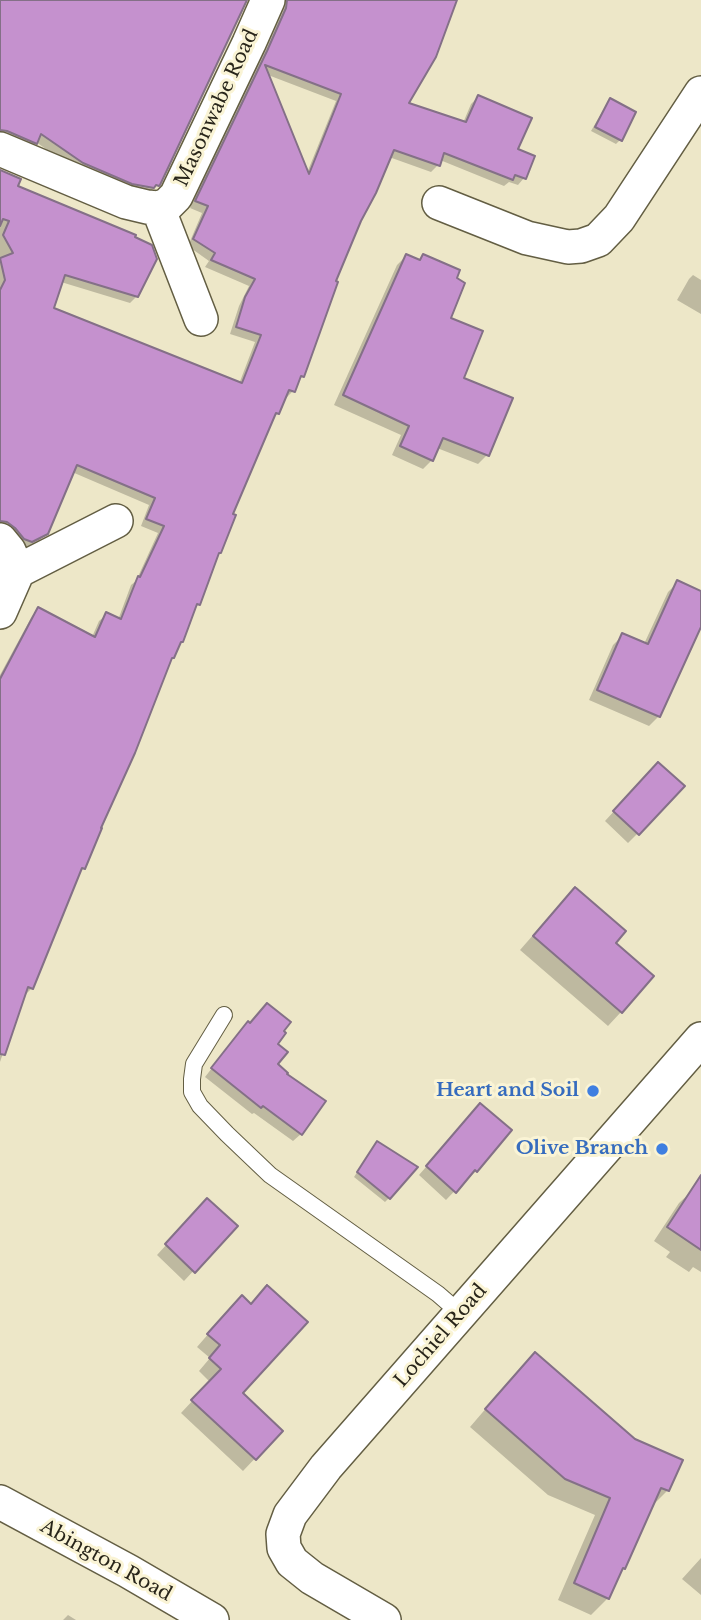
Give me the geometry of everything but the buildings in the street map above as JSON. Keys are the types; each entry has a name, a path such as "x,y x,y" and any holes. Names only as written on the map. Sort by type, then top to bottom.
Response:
{"street":[{"name":"Masonwabe Road","path":"158,208 167,205 176,195 268,0"},
{"path":"439,203 527,238 568,247 598,240 620,218 701,93"},
{"path":"0,149 126,202 158,208 201,319"},
{"path":"18,571 116,522"},
{"path":"0,540 15,560 18,571 0,612"},
{"name":"Lochiel Road","path":"384,1620 312,1578 292,1562 284,1548 283,1534 290,1515 326,1467 701,1039"},
{"name":"Abington Road","path":"0,1502 212,1620"}],"lane":[{"path":"224,1015 194,1064 192,1092 200,1105 270,1175 427,1286 461,1314"}],"place":[{"name":"Heart and Soil","path":"593,1091"},
{"name":"Olive Branch","path":"662,1149"}]}
